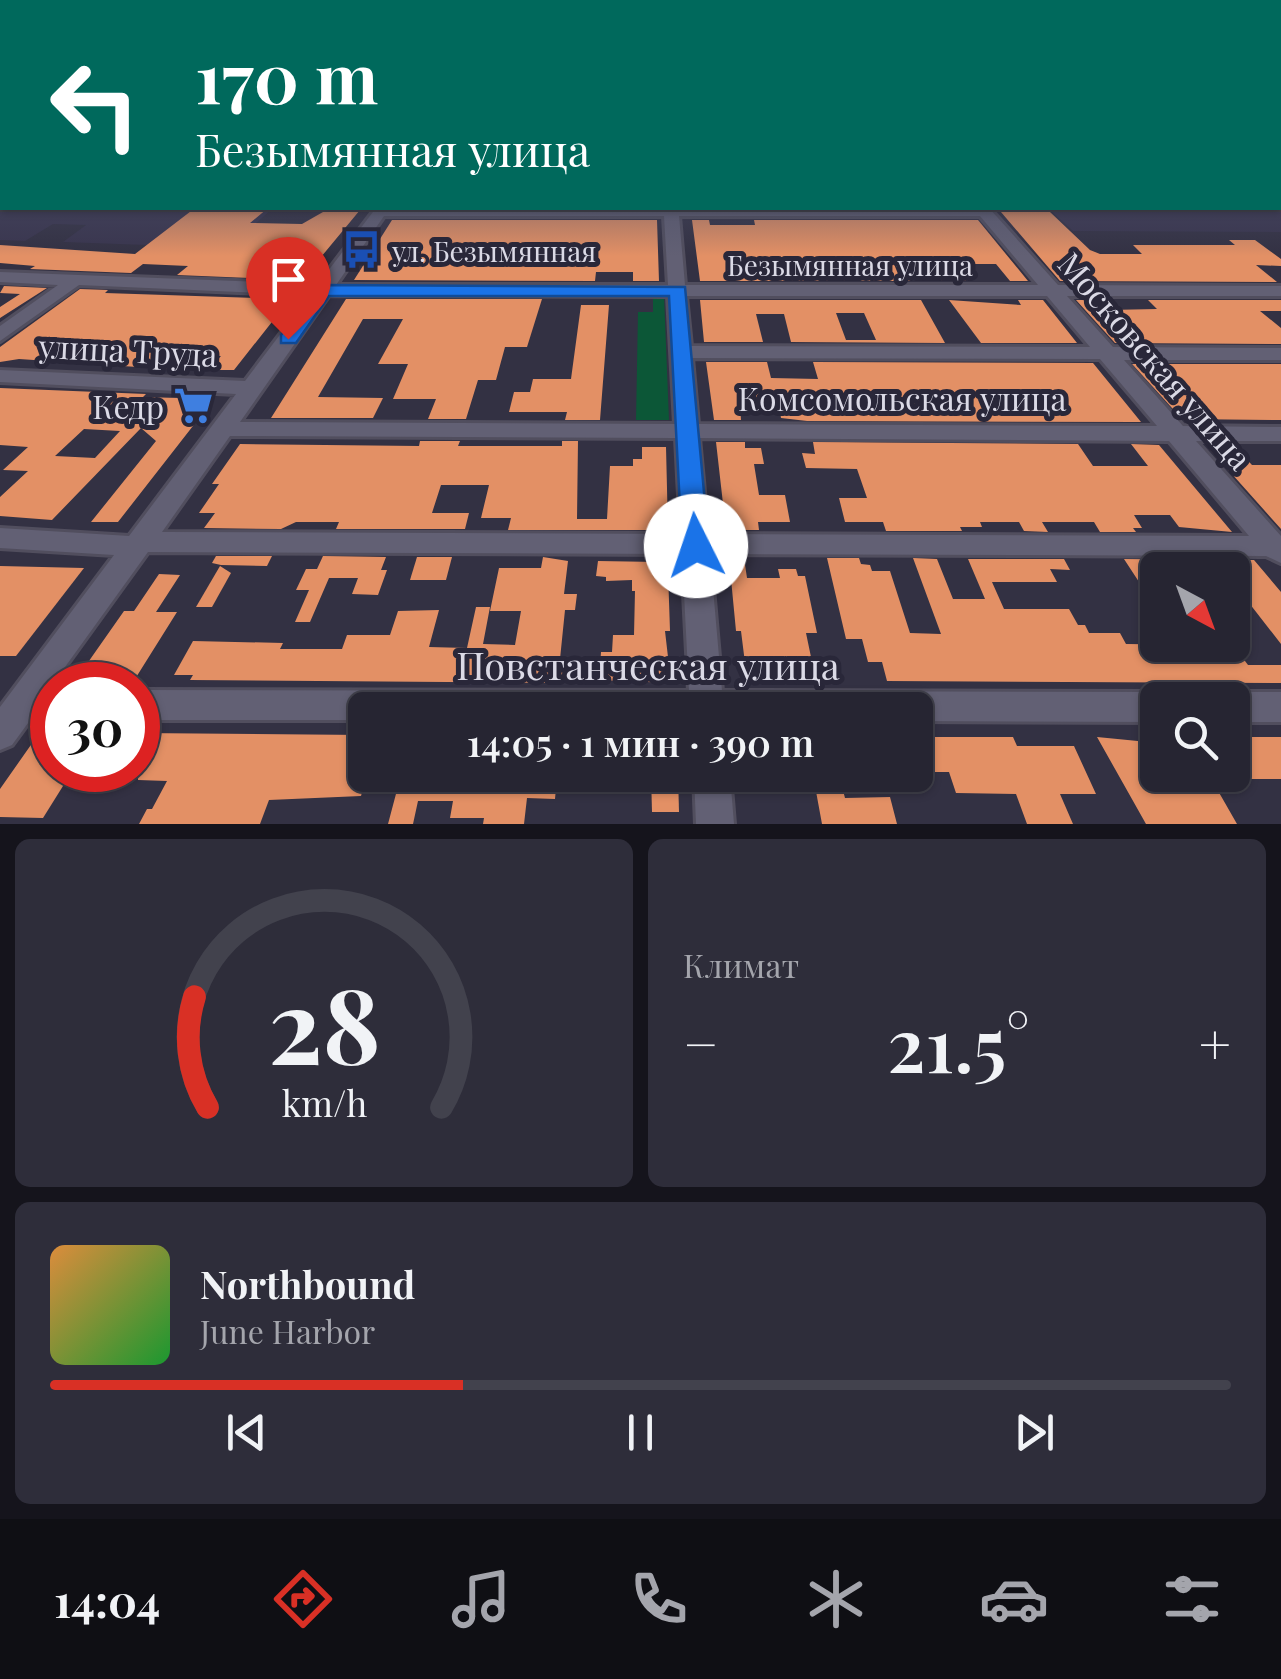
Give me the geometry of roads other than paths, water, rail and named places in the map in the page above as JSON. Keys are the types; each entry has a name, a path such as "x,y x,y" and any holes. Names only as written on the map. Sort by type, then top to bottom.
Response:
{"street":[{"path":"64,662 138,544 381,210"},
{"path":"671,210 706,692"},
{"name":"Московская улица","path":"983,210 1278,550"},
{"name":"Безымянная улица","path":"0,277 324,290 1281,291"},
{"path":"0,336 74,280"},
{"path":"682,352 1281,354"},
{"name":"улица Труда","path":"0,376 253,388"},
{"name":"Комсомольская улица","path":"222,428 1281,434"},
{"path":"0,538 138,544 1278,550"},
{"name":"Повстанческая улица","path":"160,705 348,706"},
{"name":"Повстанческая улица","path":"933,707 1140,707"},
{"path":"1250,707 1281,707"},
{"path":"0,734 30,710"},
{"path":"713,792 715,824"}],"place":[{"name":"ул. Безымянная","path":"362,250"},
{"name":"Кедр","path":"194,405"}]}
